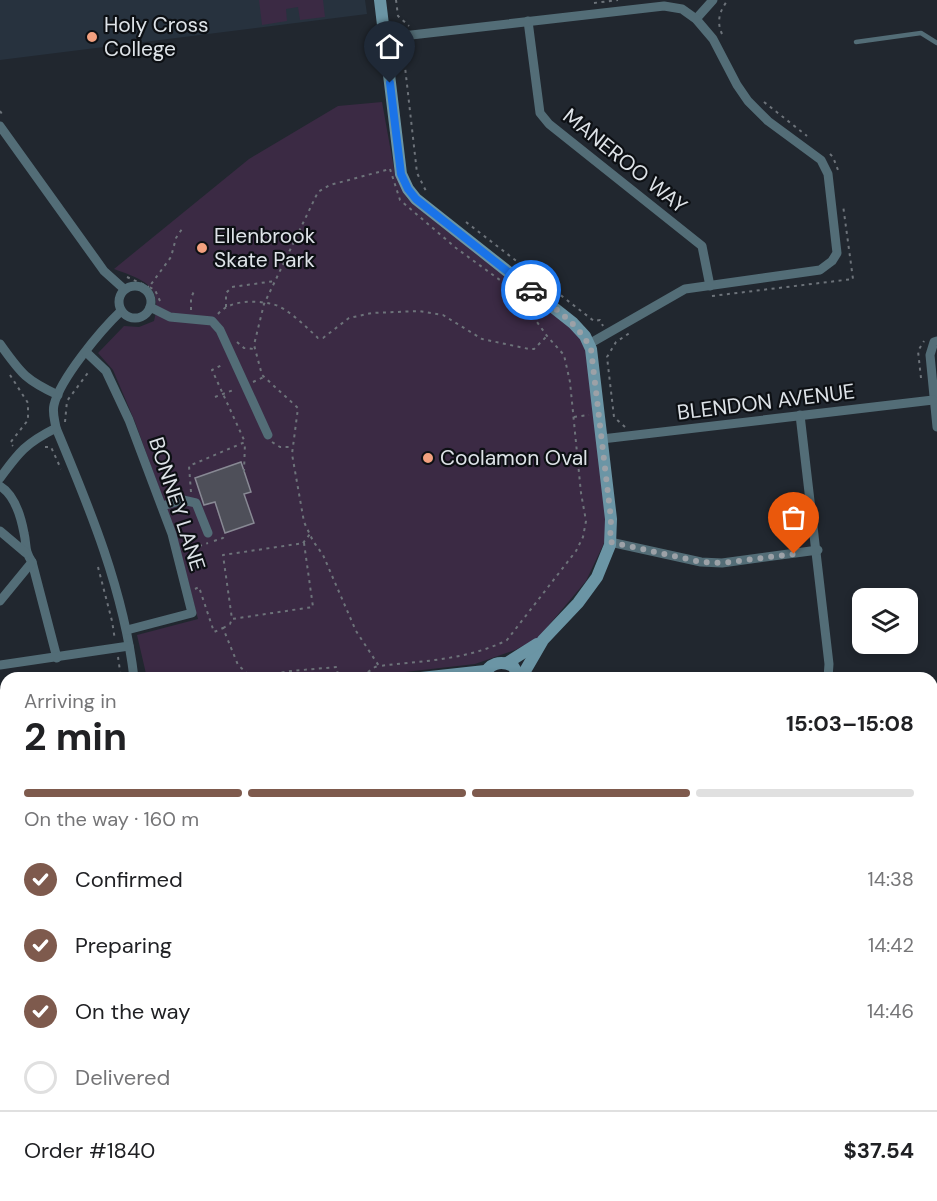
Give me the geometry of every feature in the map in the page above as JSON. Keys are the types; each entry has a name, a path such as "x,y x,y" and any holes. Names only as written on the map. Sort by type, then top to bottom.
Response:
{"street":[{"path":"380,0 401,174 408,189 416,199 573,323 585,336 591,349 611,519 610,542 597,577 578,603 543,640 524,672"},
{"path":"696,19 713,0"},
{"path":"385,38 664,6 682,9 696,19 713,39 737,86 748,101 768,121 821,160 828,174 837,253 832,261 820,270 685,289 589,344"},
{"name":"MANEROO WAY","path":"528,21 540,113 549,124 702,246 710,285"},
{"path":"0,126 104,271 124,289"},
{"path":"134,285 144,288 150,297 150,308 147,312 139,317 129,317 121,311 119,297 124,289 134,285"},
{"path":"150,308 170,317 212,321 220,330 268,435"},
{"path":"121,311 107,325 68,375 53,407 56,428 89,507 127,630 133,672"},
{"path":"937,341 934,342 930,355 937,427"},
{"path":"0,344 21,374 34,384 58,395"},
{"name":"BONNEY LANE","path":"86,352 106,371 129,420 162,506 192,613 127,630"},
{"name":"BLENDON AVENUE","path":"602,439 933,400"},
{"path":"800,416 818,550 830,664 829,672"},
{"path":"0,478 20,452 34,439 56,428"},
{"path":"0,486 12,496 25,535 57,658"},
{"path":"162,506 183,500 196,503 208,533"},
{"path":"0,531 29,557"},
{"path":"610,542 701,562 722,563 818,550"},
{"path":"0,601 29,557"},
{"path":"507,663 543,640"},
{"path":"0,665 129,646"},
{"path":"487,672 495,663 507,663 513,666 516,672"}],"lane":[{"path":"856,42 921,33 937,43"}],"path":[{"path":"396,0 398,15 409,26 412,49 404,58 417,173 426,192"},
{"path":"594,3 618,0"},
{"path":"724,36 719,27 720,9 728,0"},
{"path":"756,96 811,139"},
{"path":"826,152 834,157 839,176"},
{"path":"368,672 379,666 471,654 507,640 553,581 583,537 586,521 570,382 564,355 547,336 515,291 456,248 400,200 390,169 330,185 318,192 264,304 255,349 262,375 298,408 292,454 304,522 323,555 356,631 379,666"},
{"path":"707,297 852,279 842,199"},
{"path":"463,220 594,321 600,320 614,345"},
{"path":"161,304 155,290 149,287 171,257 176,238 182,229"},
{"path":"226,307 226,293 232,287 275,281"},
{"path":"186,319 187,313 192,313 191,303 195,289"},
{"path":"220,319 216,317 226,307 245,302 273,304 297,319 318,338 323,338 349,318 372,313 419,311 443,315 482,339 529,349 534,349 547,336"},
{"path":"626,436 625,427 614,417 607,357 616,342 635,330"},
{"path":"922,385 918,351 927,336"},
{"path":"236,341 244,348 255,349"},
{"path":"225,360 224,364 212,370 244,442 244,472"},
{"path":"62,441 69,437 65,428 67,400 96,362"},
{"path":"6,368 28,403 28,420 10,443 20,452"},
{"path":"268,435 277,446 293,447"},
{"path":"190,502 194,494 191,492 189,466 244,442"},
{"path":"42,446 51,447 65,478"},
{"path":"177,554 223,538 225,533"},
{"path":"187,591 200,587 214,632 223,628 230,624 233,618 223,555 303,543 310,534"},
{"path":"233,618 313,607 303,543"},
{"path":"97,564 112,621 120,672"},
{"path":"223,628 238,665 244,672"},
{"path":"285,672 337,667 338,672"}],"shaded area":[{"name":"Holy Cross College","path":"0,0 365,0 367,14 0,60"},
{"path":"259,0 323,0 325,17 300,20 298,7 286,9 287,21 262,25"},
{"path":"382,102 395,174 407,198 578,335 587,351 606,514 605,541 586,581 538,638 515,650 475,664 405,672 146,672 137,635 198,619 176,535 135,422 113,370 98,353 124,326 139,327 154,321 156,299 149,286 114,269 249,159 338,106"}],"building":[{"path":"241,462 251,492 244,494 254,523 225,533 215,502 204,505 195,478"}],"way so far":[{"path":"531,290 573,323 585,336 591,349 611,519 610,542 701,562 722,563 794,554"}],"place":[{"name":"Holy Cross College","path":"92,37"},
{"name":"Ellenbrook Skate Park","path":"202,248"},
{"name":"Coolamon Oval","path":"428,458"}],"route":[{"path":"390,83 401,174 408,189 416,199 531,290"}]}
